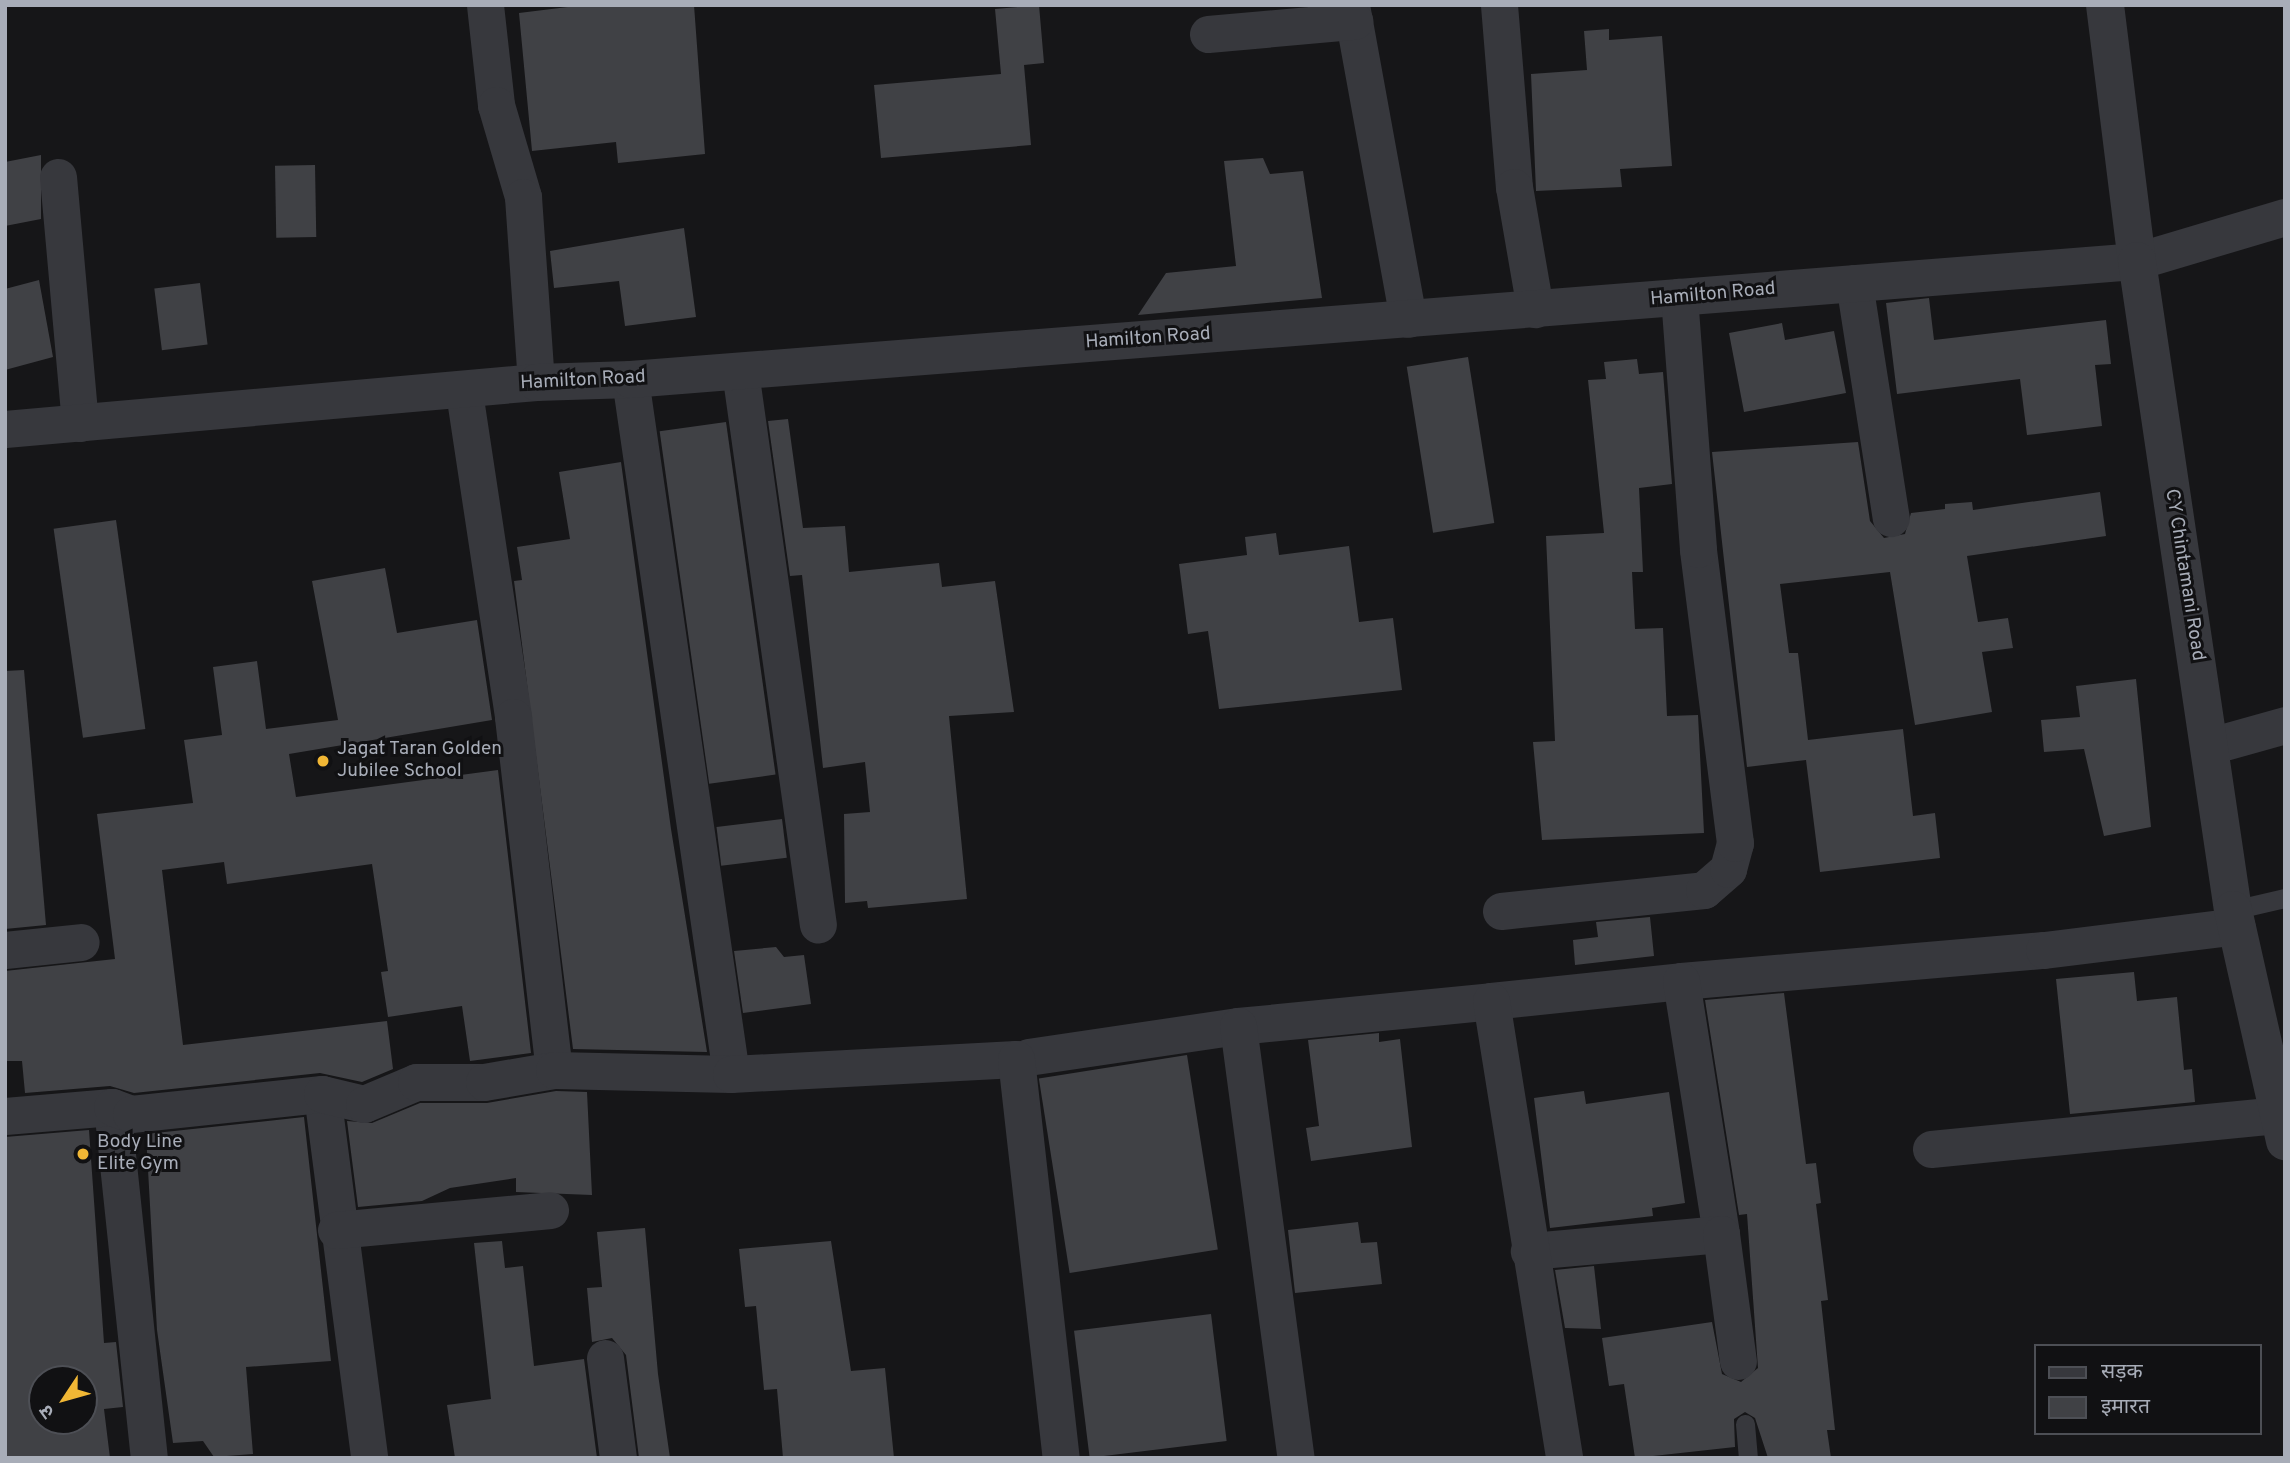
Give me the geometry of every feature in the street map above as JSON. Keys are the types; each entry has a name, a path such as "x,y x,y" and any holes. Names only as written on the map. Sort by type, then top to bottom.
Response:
{"street":[{"path":"485,5 496,105 523,197 536,382"},
{"path":"1499,5 1514,187 1535,309"},
{"name":"CY Chintamani Road","path":"2105,5 2137,261 2235,918 2282,1128"},
{"path":"1208,34 1353,13 1408,318"},
{"path":"58,177 80,423"},
{"name":"Hamilton Road","path":"5,429 464,392 536,382 630,380 2137,261 2285,217"},
{"path":"1854,284 1891,518"},
{"path":"1502,911 1704,890 1728,869 1735,843 1698,549 1679,297"},
{"path":"740,371 818,925"},
{"path":"630,380 731,1074"},
{"path":"464,392 513,717 554,1070"},
{"path":"2210,746 2285,725"},
{"path":"1028,1057 1238,1026 1681,981 2044,950 2235,918"},
{"path":"5,950 81,942"},
{"path":"1681,981 1738,1361"},
{"path":"1491,1001 1564,1458"},
{"path":"1238,1026 1296,1458"},
{"path":"5,1116 111,1107 131,1114 322,1094 364,1104 416,1082 484,1082 554,1070 731,1074 1016,1059 1061,1458"},
{"path":"322,1094 336,1230 369,1458"},
{"path":"111,1107 149,1458"},
{"path":"1931,1149 2282,1128"},
{"path":"336,1230 550,1210"},
{"path":"1529,1251 1721,1234"},
{"path":"605,1358 618,1458"}],"lane":[{"path":"2235,918 2285,898"},
{"path":"1745,1424 1748,1458"}],"building":[{"path":"584,5 694,5 705,154 618,163 616,142 532,151 519,13"},
{"path":"1039,5 1044,63 1024,65 1031,145 881,158 874,85 1001,74 995,9"},
{"path":"1609,29 1609,40 1662,36 1672,166 1620,169 1622,187 1536,191 1531,74 1587,70 1584,31"},
{"path":"41,155 41,219 5,226 5,162"},
{"path":"1263,158 1270,174 1303,171 1322,298 1138,315 1166,273 1236,266 1224,161"},
{"path":"315,165 316,237 276,238 275,166"},
{"path":"684,228 696,317 625,326 619,281 554,288 550,251"},
{"path":"39,280 53,357 5,370 5,289"},
{"path":"200,283 208,345 162,350 154,289"},
{"path":"1929,298 1934,340 2106,320 2111,364 2095,365 2102,426 2027,435 2020,379 1897,394 1886,303"},
{"path":"1782,323 1785,340 1834,331 1846,393 1744,412 1729,333"},
{"path":"1468,357 1494,523 1433,533 1407,367"},
{"path":"1637,359 1639,374 1663,372 1672,484 1639,488 1643,572 1632,572 1635,629 1663,628 1667,716 1698,715 1704,833 1542,840 1533,742 1555,741 1546,536 1604,533 1588,380 1606,379 1604,362"},
{"path":"788,419 803,528 845,526 849,572 939,563 942,587 995,581 1014,712 949,716 967,899 868,908 867,901 845,903 844,814 870,812 865,762 823,768 802,575 790,576 768,421"},
{"path":"726,422 776,775 709,784 660,431"},
{"path":"1858,442 1870,521 1884,538 1905,534 1911,513 1945,509 1945,504 1972,502 1973,510 2100,492 2106,536 1967,556 1978,622 2008,618 2013,648 1982,652 1992,712 1915,725 1890,572 1780,584 1789,653 1798,653 1808,740 1903,729 1913,816 1935,813 1940,858 1820,872 1806,760 1747,767 1712,452"},
{"path":"621,462 671,829 707,1052 573,1049 514,581 522,580 517,547 570,539 559,472"},
{"path":"116,520 145,729 83,738 54,529"},
{"path":"1276,533 1279,555 1349,546 1359,622 1393,618 1402,690 1219,709 1208,631 1188,634 1179,564 1247,555 1245,537"},
{"path":"385,568 397,633 477,620 492,720 289,754 296,797 498,770 531,1053 470,1061 462,1006 388,1017 381,972 388,971 372,864 227,884 224,862 162,870 183,1045 387,1021 393,1069 362,1082 320,1073 134,1093 110,1086 25,1093 22,1061 5,1061 5,971 115,959 97,814 193,803 184,740 222,735 213,667 257,661 266,729 338,720 312,581"},
{"path":"24,670 46,925 5,929 5,671"},
{"path":"2136,679 2151,827 2104,836 2084,749 2044,752 2041,720 2080,717 2076,686"},
{"path":"782,819 787,858 721,866 716,827"},
{"path":"1650,917 1654,956 1575,965 1573,940 1598,937 1596,922"},
{"path":"776,947 784,957 804,955 811,1004 743,1013 734,951"},
{"path":"2134,972 2137,1001 2177,997 2184,1070 2192,1069 2195,1102 2070,1114 2056,979"},
{"path":"1784,993 1806,1164 1816,1163 1821,1203 1816,1204 1828,1300 1821,1301 1835,1430 1827,1430 1831,1458 1768,1458 1755,1418 1745,1412 1734,1419 1735,1447 1635,1458 1624,1384 1609,1386 1602,1338 1712,1322 1722,1374 1741,1382 1758,1368 1747,1214 1739,1215 1705,1000"},
{"path":"1379,1033 1379,1042 1400,1039 1412,1147 1311,1161 1306,1128 1319,1126 1308,1040"},
{"path":"1187,1055 1218,1250 1070,1273 1039,1078"},
{"path":"556,1091 587,1092 592,1195 516,1192 516,1178 450,1188 422,1201 358,1207 347,1121 372,1123 420,1103 487,1103"},
{"path":"1584,1091 1586,1104 1669,1092 1685,1203 1652,1208 1653,1216 1550,1228 1534,1098"},
{"path":"304,1117 331,1361 246,1367 253,1454 214,1457 203,1441 173,1443 157,1330 146,1134"},
{"path":"89,1130 104,1343 116,1342 123,1407 104,1409 110,1458 5,1458 5,1137"},
{"path":"1358,1222 1361,1243 1377,1242 1382,1284 1295,1293 1288,1230"},
{"path":"645,1228 658,1374 670,1458 639,1458 626,1355 612,1338 592,1342 587,1288 602,1287 597,1232"},
{"path":"502,1241 505,1268 523,1266 534,1366 584,1359 597,1458 455,1458 447,1405 491,1399 474,1243"},
{"path":"831,1241 851,1371 885,1368 894,1458 783,1458 777,1389 764,1390 756,1306 745,1307 739,1249"},
{"path":"1594,1266 1601,1329 1565,1328 1555,1270"},
{"path":"1211,1314 1227,1441 1090,1458 1074,1331"}],"place":[{"name":"Jagat Taran Golden Jubilee School","path":"323,761"},
{"name":"Body Line Elite Gym","path":"83,1154"}]}
